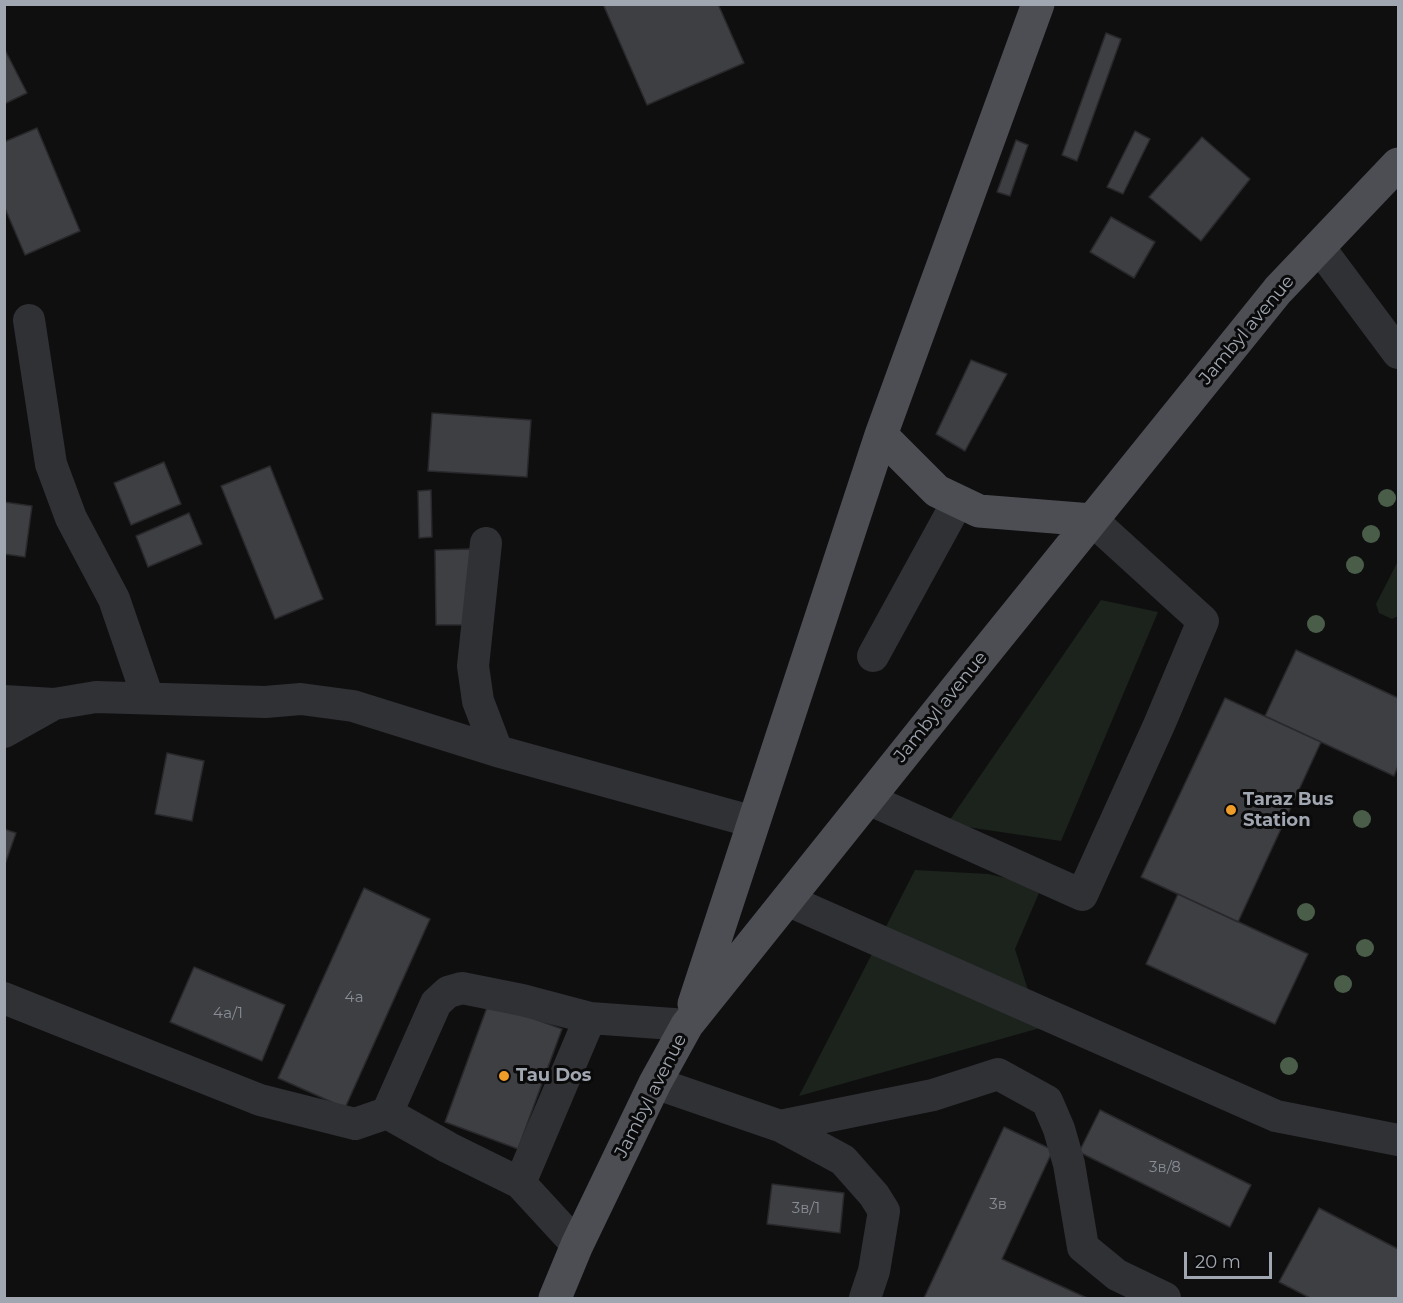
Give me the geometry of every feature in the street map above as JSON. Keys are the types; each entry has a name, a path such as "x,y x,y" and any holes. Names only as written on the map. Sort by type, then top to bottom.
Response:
{"main road":[{"path":"687,1025 881,435 1038,4"},
{"name":"Jambyl avenue","path":"555,1299 577,1245 655,1083 687,1025 1278,290 1398,164"},
{"path":"881,435 937,491 979,511 1092,520"}],"street":[{"path":"1319,247 1398,353"},
{"path":"28,320 51,464 71,518 114,599 148,699"},
{"path":"873,656 958,501"},
{"path":"868,800 1082,895 1203,621 1092,520"},
{"path":"486,543 473,666 478,701 497,751"},
{"path":"4,701 54,704 96,697 265,702 301,699 354,706 497,751 754,822"},
{"path":"4,732 54,704"},
{"path":"788,900 1276,1116 1398,1140"},
{"path":"4,998 260,1100 355,1124 387,1113 436,1003 448,992 462,988 522,1000 590,1018 687,1025"},
{"path":"520,1183 590,1018"},
{"path":"780,1126 933,1095 998,1074 1047,1101 1059,1129 1069,1164 1083,1247 1118,1275 1165,1299"},
{"path":"655,1083 780,1126 843,1160 874,1195 884,1211 874,1271 865,1299"},
{"path":"387,1113 449,1148 520,1183 577,1245"}],"shaded area":[{"path":"1398,561 1398,616 1392,619 1379,613 1376,604"},
{"path":"1101,600 1158,612 1061,841 947,824"},
{"path":"915,870 988,874 1042,886 1015,949 1040,1028 799,1096"}],"building":[{"path":"603,4 718,4 744,63 647,105"},
{"path":"1106,33 1121,39 1077,161 1062,155"},
{"path":"4,48 27,93 4,104"},
{"path":"37,128 80,231 25,255 4,206 4,142"},
{"path":"1135,131 1150,139 1123,194 1107,187"},
{"path":"1202,137 1250,179 1201,241 1149,197"},
{"path":"1016,140 1028,145 1010,196 997,192"},
{"path":"1111,217 1155,242 1134,278 1090,252"},
{"path":"971,360 1007,374 965,451 936,434"},
{"path":"432,413 531,420 527,477 428,471"},
{"path":"164,462 181,504 131,525 114,483"},
{"path":"270,466 323,599 275,619 221,486"},
{"path":"431,490 432,537 419,538 418,491"},
{"path":"4,502 32,506 25,557 4,554"},
{"path":"189,513 202,544 148,567 136,536"},
{"path":"470,549 471,625 436,625 435,550"},
{"path":"1296,650 1398,698 1398,766 1394,776 1265,716"},
{"name":"Taraz Bus Station","path":"1225,698 1321,742 1238,922 1141,877"},
{"path":"167,753 204,761 192,821 155,814"},
{"path":"4,829 16,833 4,867"},
{"path":"364,888 430,919 345,1108 278,1078"},
{"path":"1178,894 1308,954 1275,1024 1146,964"},
{"path":"194,967 285,1005 262,1061 170,1022"},
{"name":"Tau Dos","path":"489,1002 562,1029 518,1149 445,1122"},
{"path":"1100,1110 1251,1185 1230,1227 1079,1152"},
{"path":"1004,1127 1053,1150 1002,1259 1087,1298 924,1298"},
{"path":"772,1184 844,1193 840,1233 767,1224"},
{"path":"1319,1208 1398,1249 1398,1298 1310,1298 1279,1282"}],"place":[{"name":"Taraz Bus Station","path":"1231,810"},
{"name":"Tau Dos","path":"504,1076"}]}
